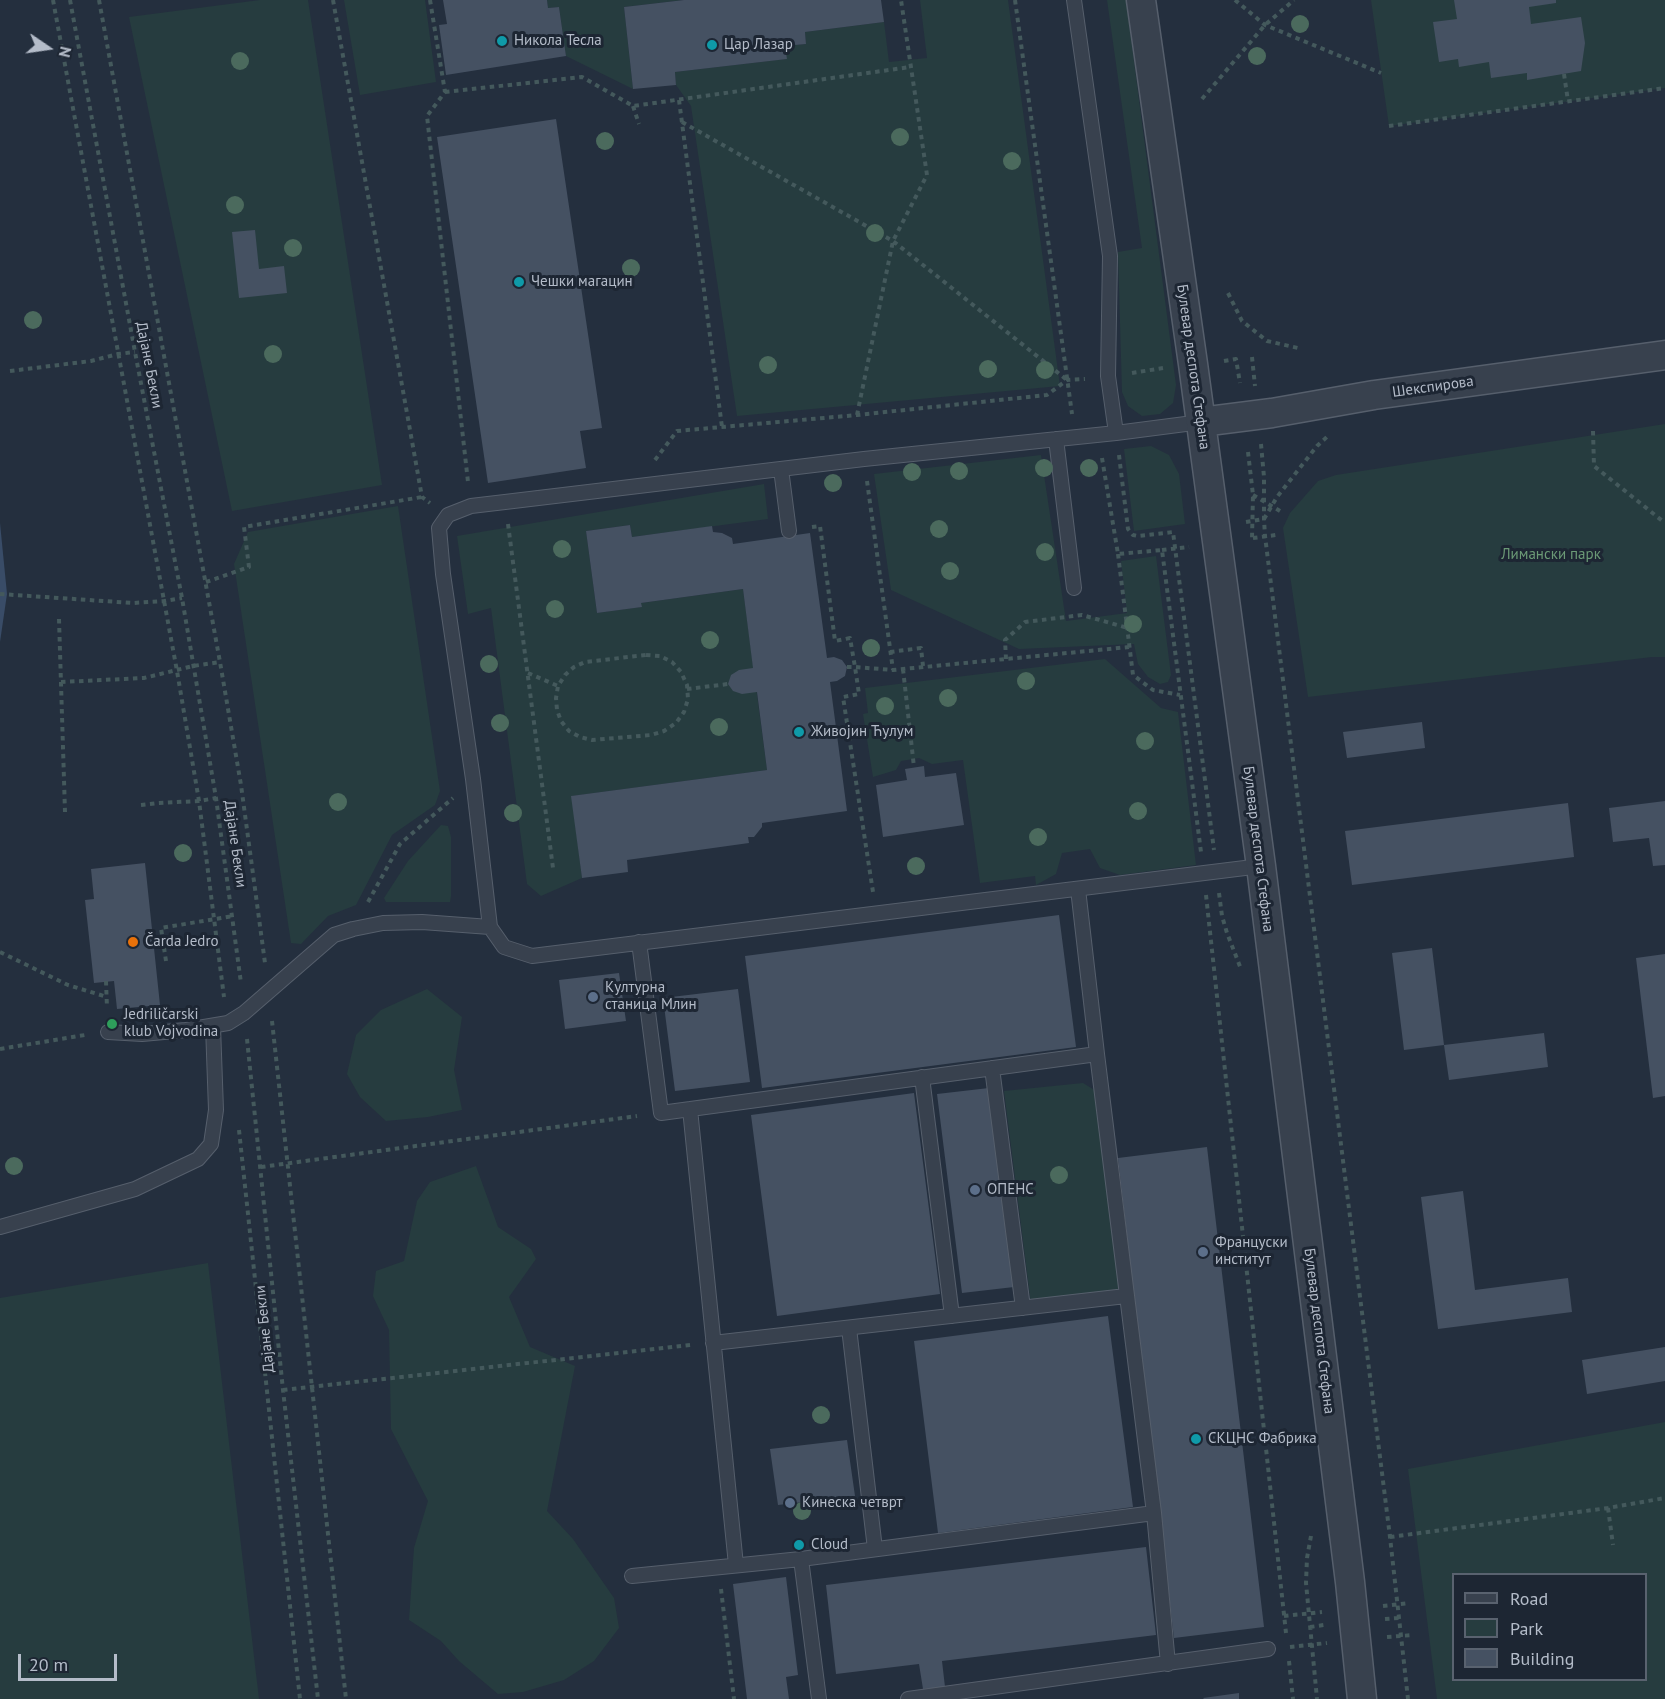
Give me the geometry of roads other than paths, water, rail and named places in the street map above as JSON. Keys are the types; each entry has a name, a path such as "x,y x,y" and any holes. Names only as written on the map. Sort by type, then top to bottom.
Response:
{"street":[{"name":"Булевар деспота Стефана","path":"1141,0 1261,866 1350,1582 1362,1699"},
{"name":"Шекспирова","path":"1200,422 1272,413 1374,395 1665,355"}],"lane":[{"path":"1074,0 1110,256 1108,376 1116,433"},
{"path":"1200,422 471,506 448,515 439,528 443,574 473,779 490,927 504,946 532,956 1261,866"},
{"path":"1056,439 1074,588"},
{"path":"781,469 789,531"},
{"path":"1078,889 1154,1513 1168,1664"},
{"path":"108,1032 142,1034 228,1023 244,1013 334,935 353,929 383,922 422,922 490,927"},
{"path":"639,942 661,1113 1097,1054"},
{"path":"0,1227 135,1189 198,1159 211,1144 216,1110 213,1026"},
{"path":"993,1068 1023,1308"},
{"path":"922,1077 952,1316"},
{"path":"690,1109 736,1565"},
{"path":"713,1343 1126,1296"},
{"path":"849,1328 875,1549"},
{"path":"632,1576 801,1559 1154,1513"},
{"path":"801,1559 819,1699"},
{"path":"908,1699 1268,1649"}],"water":[{"path":"0,523 7,594 0,642"}],"place":[{"name":"Никола Тесла","path":"502,41"},
{"name":"Цар Лазар","path":"712,45"},
{"name":"Чешки магацин","path":"519,282"},
{"name":"Живојин Ћулум","path":"799,732"},
{"name":"Čarda Jedro","path":"133,942"},
{"name":"Културна станица Млин","path":"593,997"},
{"name":"Jedriličarski klub Vojvodina","path":"112,1024"},
{"name":"ОПЕНС","path":"975,1190"},
{"name":"Француски институт","path":"1203,1252"},
{"name":"СКЦНС Фабрика","path":"1196,1439"},
{"name":"Кинеска четврт","path":"790,1503"},
{"name":"Cloud","path":"799,1545"}],"park label":[{"name":"Лимански парк","path":"1551,555"}]}
